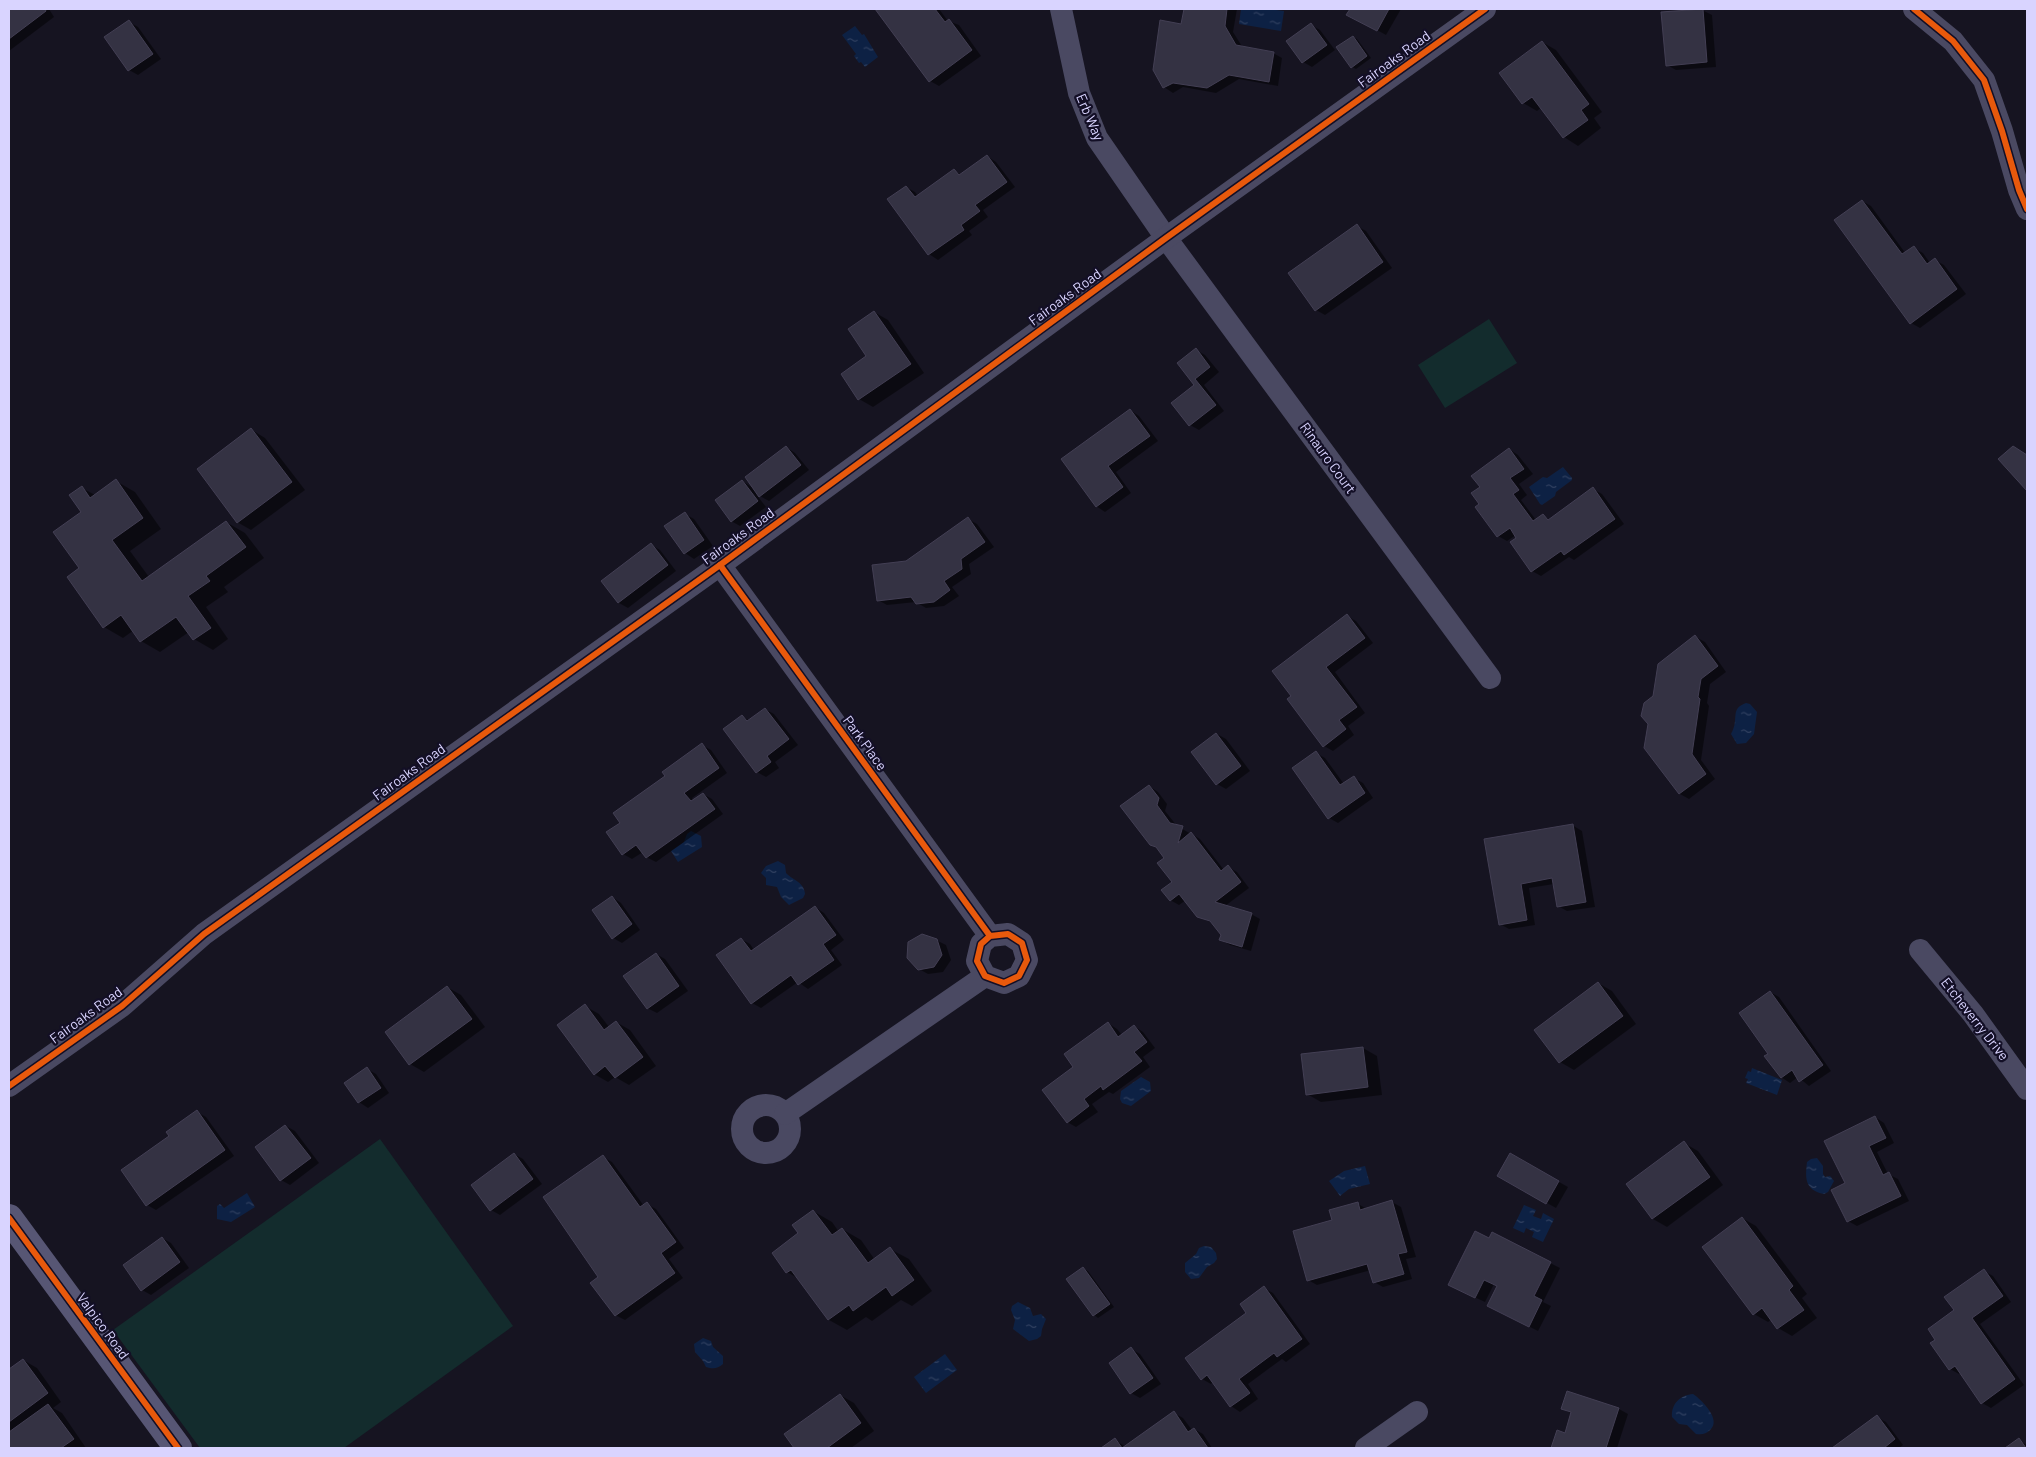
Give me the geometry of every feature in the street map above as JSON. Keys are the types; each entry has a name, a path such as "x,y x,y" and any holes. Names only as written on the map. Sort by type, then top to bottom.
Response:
{"street":[{"name":"Erb Way","path":"1061,9 1078,93 1097,138 1166,238"},
{"name":"Fairoaks Road","path":"9,1086 122,1006 204,934 720,564 1166,238 1485,9"},
{"path":"1914,9 1953,41 1984,80 2002,131 2018,190 2027,209"},
{"name":"Rinauro Court","path":"1166,238 1490,678"},
{"name":"Park Place","path":"720,564 990,936"},
{"path":"1008,934 1022,943 1027,960 1019,976 1004,983 985,976 977,961 981,944 990,936 1008,934"},
{"name":"Etcheverry Drive","path":"1920,950 1973,1014 2027,1089"},
{"path":"785,1114 985,976"},
{"name":"Valpico Road","path":"9,1218 178,1448"},
{"path":"1366,1448 1417,1412"}],"green space":[{"path":"1489,319 1517,363 1445,408 1418,365"},
{"path":"380,1139 513,1326 344,1448 200,1448 113,1330"}],"water":[{"path":"1241,9 1284,11 1281,31 1239,24"},
{"path":"855,26 862,35 864,34 878,57 865,67 861,62 859,63 854,56 856,54 842,35"},
{"path":"1563,467 1572,480 1556,492 1555,496 1542,505 1540,504 1529,487 1543,477 1547,478"},
{"path":"1750,704 1757,712 1754,734 1746,743 1737,744 1731,734 1734,729 1736,711 1741,705"},
{"path":"691,831 701,836 702,847 678,862 671,851 684,842 687,834"},
{"path":"778,861 785,865 786,873 801,884 805,894 803,898 789,905 781,897 777,887 766,885 766,878 761,873 766,866"},
{"path":"1752,1068 1782,1080 1777,1095 1746,1083 1748,1079 1745,1078 1748,1071 1751,1072"},
{"path":"1141,1077 1150,1082 1151,1091 1131,1106 1122,1103 1120,1099 1121,1091"},
{"path":"1817,1158 1823,1166 1825,1177 1830,1176 1834,1181 1828,1192 1824,1194 1813,1190 1806,1179 1807,1162"},
{"path":"1365,1166 1370,1184 1349,1189 1340,1196 1329,1181 1344,1171"},
{"path":"247,1193 255,1207 231,1222 217,1219 217,1206 220,1204 224,1208"},
{"path":"1524,1205 1536,1210 1533,1216 1541,1219 1543,1213 1554,1219 1543,1242 1532,1237 1534,1232 1526,1228 1524,1233 1513,1228"},
{"path":"1204,1246 1211,1247 1216,1253 1217,1259 1207,1267 1199,1278 1191,1279 1185,1272 1185,1263 1196,1254 1199,1248"},
{"path":"1018,1302 1030,1308 1033,1316 1041,1314 1046,1319 1041,1336 1037,1339 1029,1341 1013,1329 1015,1320 1011,1310 1012,1306"},
{"path":"703,1338 711,1341 713,1347 723,1356 723,1364 719,1367 706,1367 695,1352 694,1344"},
{"path":"945,1354 957,1370 926,1393 914,1377"},
{"path":"1693,1394 1709,1410 1714,1421 1710,1430 1704,1434 1696,1434 1687,1425 1679,1424 1672,1417 1675,1404 1681,1398"}],"building":[{"path":"9,9 45,9 46,11 9,39"},
{"path":"875,9 935,9 945,22 949,19 972,50 929,82"},
{"path":"1184,9 1227,9 1225,26 1236,45 1274,52 1269,82 1229,75 1207,88 1173,83 1163,88 1153,70 1160,20 1181,24"},
{"path":"1350,9 1389,9 1377,31 1346,15"},
{"path":"1703,9 1707,62 1666,66 1661,12"},
{"path":"129,20 153,54 128,71 104,37"},
{"path":"1311,23 1327,45 1302,63 1286,41"},
{"path":"1353,36 1367,56 1351,68 1336,47"},
{"path":"1542,41 1589,104 1581,110 1588,120 1563,138 1532,97 1522,104 1499,73"},
{"path":"987,155 1007,182 975,205 980,211 961,225 964,230 928,255 887,199 906,186 915,197 954,169 959,175"},
{"path":"1862,200 1902,254 1914,246 1927,264 1935,258 1957,289 1910,324 1834,220"},
{"path":"1357,224 1383,262 1315,311 1288,273"},
{"path":"874,311 911,364 858,400 841,374 866,356 848,329"},
{"path":"1196,348 1210,367 1195,379 1216,405 1189,426 1171,403 1194,385 1177,363"},
{"path":"1130,409 1150,436 1108,466 1123,487 1096,507 1061,459"},
{"path":"251,428 292,482 237,523 197,469"},
{"path":"786,446 801,465 759,497 745,477"},
{"path":"2013,446 2027,455 2027,491 1998,459"},
{"path":"1509,448 1524,469 1510,478 1519,490 1513,494 1533,521 1543,514 1548,520 1593,487 1615,519 1564,555 1561,551 1531,572 1510,542 1516,538 1510,528 1497,537 1475,507 1479,504 1471,493 1480,487 1471,476"},
{"path":"116,479 143,518 112,540 142,581 226,521 246,547 206,576 210,581 188,596 211,628 193,640 176,617 140,642 121,615 103,628 67,577 79,568 53,532 81,512 69,495 82,486 90,498"},
{"path":"742,480 758,501 731,522 715,500"},
{"path":"685,512 704,540 684,554 664,526"},
{"path":"968,517 985,542 961,559 962,569 944,581 950,590 934,602 916,604 911,597 877,601 872,565 906,561"},
{"path":"651,543 668,565 618,603 601,581"},
{"path":"1347,614 1365,638 1326,667 1357,707 1339,720 1346,729 1323,747 1287,699 1291,696 1272,671"},
{"path":"1695,635 1718,666 1701,679 1698,697 1700,699 1692,754 1706,774 1679,794 1644,748 1648,724 1641,716 1644,703 1653,696 1658,664"},
{"path":"765,708 789,739 767,756 771,762 756,773 723,729 742,715 747,721"},
{"path":"1216,733 1241,766 1216,785 1191,752"},
{"path":"702,743 719,768 684,793 691,801 703,793 715,809 646,858 636,845 622,855 606,832 620,823 613,813 665,776 662,772"},
{"path":"1316,751 1340,785 1354,776 1365,793 1328,819 1292,768"},
{"path":"1149,785 1159,798 1157,805 1170,823 1183,826 1178,843 1191,832 1221,871 1228,865 1241,882 1215,902 1252,913 1242,947 1219,940 1221,935 1210,921 1197,917 1179,894 1170,901 1161,890 1172,882 1157,863 1164,858 1156,847 1150,845 1120,806"},
{"path":"1573,824 1586,902 1557,907 1552,878 1521,884 1527,920 1499,925 1484,839"},
{"path":"612,896 632,924 612,939 592,910"},
{"path":"815,906 836,935 823,944 834,960 798,985 791,975 751,1004 716,955 741,938 751,951"},
{"path":"922,934 937,939 942,955 934,967 918,970 907,958 908,942"},
{"path":"656,953 679,986 647,1009 623,976"},
{"path":"1598,982 1623,1016 1559,1063 1534,1030"},
{"path":"447,986 472,1019 409,1065 385,1032"},
{"path":"1770,991 1823,1065 1799,1082 1792,1070 1781,1078 1764,1056 1768,1054 1739,1013"},
{"path":"585,1004 604,1030 616,1021 643,1057 615,1078 605,1066 594,1075 557,1025"},
{"path":"1108,1022 1118,1037 1134,1025 1147,1042 1134,1052 1142,1061 1103,1090 1101,1086 1084,1099 1089,1106 1067,1123 1042,1090 1073,1067 1064,1054"},
{"path":"1363,1047 1368,1087 1306,1095 1301,1054"},
{"path":"367,1067 381,1088 358,1103 344,1083"},
{"path":"197,1110 225,1150 146,1206 121,1170 169,1136 166,1132"},
{"path":"1875,1116 1886,1138 1869,1146 1883,1175 1889,1172 1901,1196 1847,1222 1831,1190 1845,1183 1824,1141"},
{"path":"285,1125 311,1158 280,1181 255,1147"},
{"path":"1684,1141 1710,1177 1652,1219 1626,1184"},
{"path":"514,1153 533,1179 490,1211 471,1185"},
{"path":"1510,1153 1559,1181 1546,1204 1497,1176"},
{"path":"603,1155 640,1207 647,1202 676,1242 661,1253 675,1273 615,1316 590,1283 598,1277 543,1197"},
{"path":"1392,1200 1407,1252 1398,1254 1404,1274 1373,1283 1367,1264 1307,1281 1293,1231 1332,1220 1329,1210 1358,1202 1360,1210"},
{"path":"813,1210 832,1235 842,1228 868,1263 890,1247 914,1280 892,1296 886,1287 853,1311 849,1305 828,1320 791,1270 786,1273 772,1253 798,1233 792,1225"},
{"path":"1742,1217 1793,1286 1789,1290 1804,1310 1777,1329 1762,1308 1753,1315 1702,1247"},
{"path":"1475,1231 1489,1238 1492,1232 1551,1262 1534,1296 1542,1300 1529,1327 1487,1306 1497,1286 1484,1280 1475,1298 1448,1285"},
{"path":"162,1237 180,1262 141,1291 123,1265"},
{"path":"1083,1267 1110,1304 1093,1316 1066,1279"},
{"path":"1984,1269 2003,1296 1972,1318 2015,1379 1981,1404 1955,1366 1949,1370 1930,1343 1935,1340 1928,1329 1954,1310 1944,1297"},
{"path":"1264,1286 1302,1339 1277,1357 1274,1353 1239,1379 1250,1393 1230,1407 1207,1375 1201,1380 1185,1358 1246,1313 1240,1304"},
{"path":"1131,1347 1153,1378 1130,1394 1109,1363"},
{"path":"23,1359 48,1393 9,1422 9,1369"},
{"path":"1567,1391 1619,1408 1606,1448 1551,1448 1557,1430 1565,1433 1571,1412 1561,1409"},
{"path":"840,1394 861,1423 827,1448 794,1448 784,1434"},
{"path":"48,1404 74,1439 61,1448 9,1448 9,1432"},
{"path":"1174,1411 1188,1432 1194,1428 1208,1448 1122,1448"},
{"path":"1877,1415 1895,1439 1884,1448 1832,1448"},
{"path":"1115,1438 1122,1448 1101,1448"},
{"path":"2019,1438 2026,1448 2005,1448"}],"cycle path":[{"path":"9,1086 122,1006 204,934 720,565 1166,238 1485,9"},
{"path":"1914,9 1953,41 1984,80 2002,131 2019,190 2027,209"},
{"path":"720,565 990,936 1008,934 1022,943 1027,960 1019,976 1004,983 985,976 977,961 981,944 990,936"},
{"path":"9,1218 178,1448"}]}
